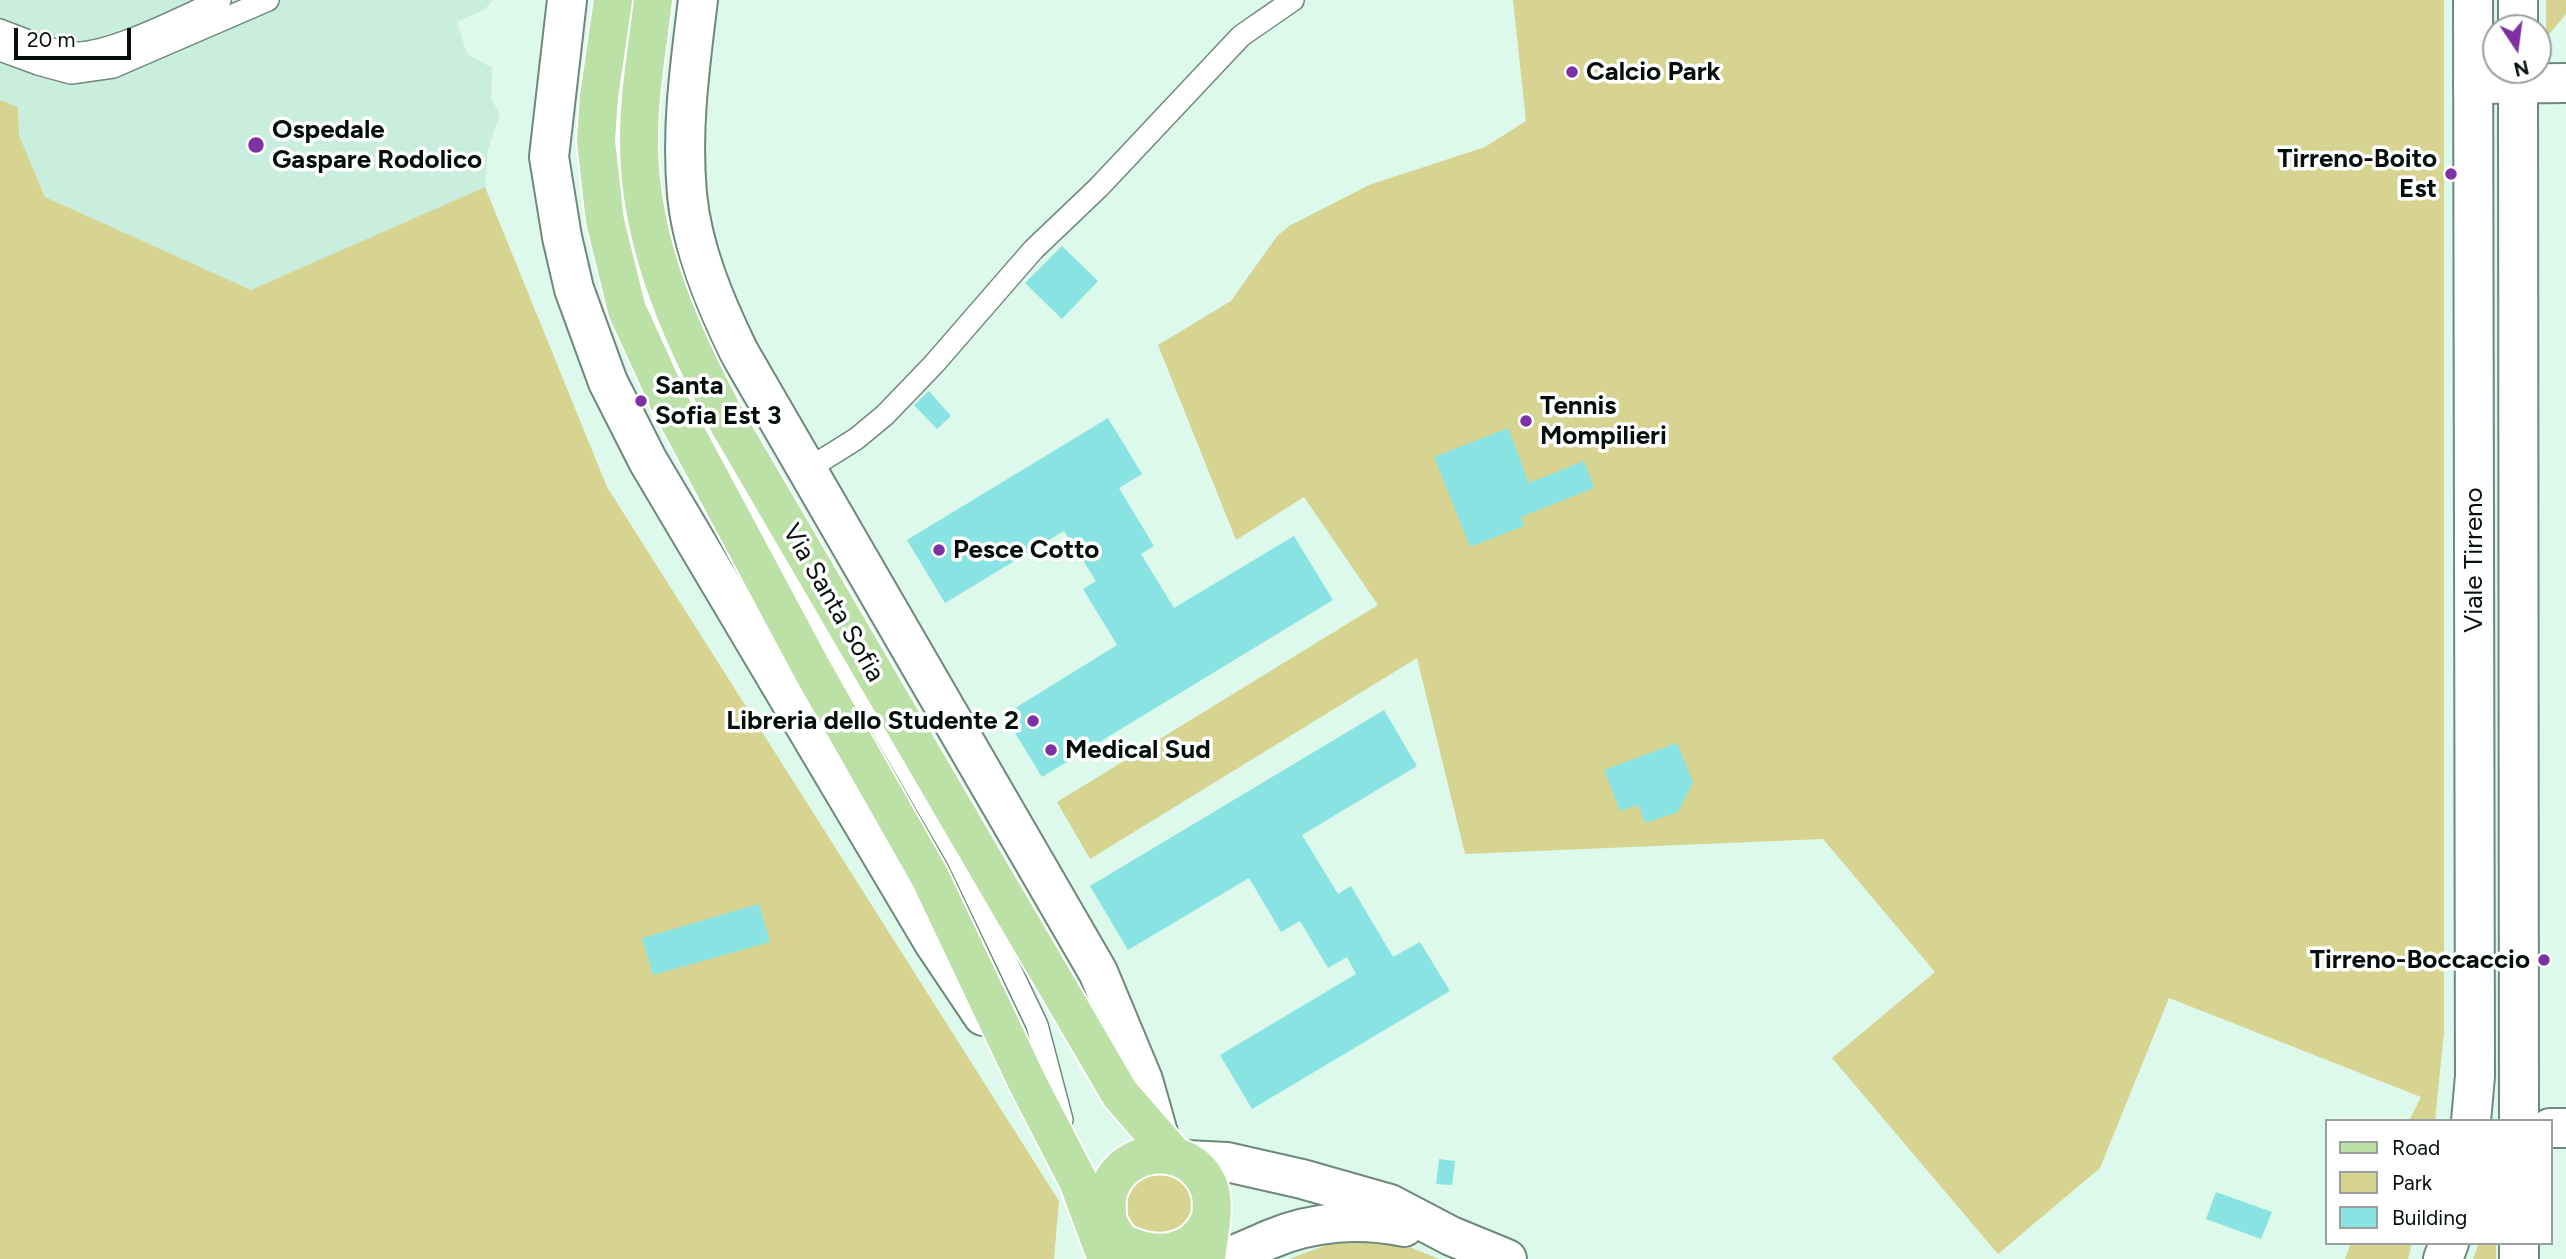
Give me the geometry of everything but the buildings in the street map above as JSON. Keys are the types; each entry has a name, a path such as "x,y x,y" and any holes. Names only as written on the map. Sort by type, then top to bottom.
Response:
{"main road":[{"name":"Via Santa Sofia","path":"613,0 599,97 596,141 604,221 627,310 668,400 813,671 930,877 1027,1082 1110,1241 1154,1259"},
{"name":"Via Santa Sofia","path":"653,0 638,139 654,251 667,296 683,336 741,444 1120,1094 1173,1152 1206,1181 1222,1250"},
{"path":"1110,1241 1106,1203 1109,1187 1128,1163 1149,1154 1173,1152"},
{"path":"1154,1259 1167,1258 1187,1250 1203,1235 1222,1250"}],"street":[{"path":"567,0 549,157 562,237 574,289 608,382 648,461 927,931 1027,1082"},
{"path":"698,0 686,94 687,196 696,240 718,306 738,352 1098,972 1173,1152 1227,1162 1390,1204 1451,1236 1507,1259"},
{"name":"Viale Tirreno","path":"2471,1119 2474,1076 2473,0"},
{"path":"2473,84 2482,82"},
{"name":"Viale Tirreno","path":"2518,84 2519,1119"},
{"path":"1222,1250 1329,1223 1358,1221 1391,1224 1451,1236"}],"lane":[{"path":"0,30 73,53 109,48 220,0"},
{"path":"0,50 71,73 113,67 268,0"},
{"path":"633,0 618,140 626,216 647,302 664,344 711,434 957,858 993,930 1037,1025 1078,1181"},
{"path":"808,469 856,439 885,415 934,364 1032,250 1099,187 1241,36 1293,0"}],"shaded area":[{"name":"Ospedale Gaspare Rodolico","path":"0,0 493,0 484,10 457,22 467,54 492,68 491,99 500,114 488,149 485,187 251,291 45,197 19,135 18,107 0,100"}],"green space":[{"path":"1513,0 2444,0 2444,1032 2435,1119 2410,1119 2421,1097 2169,998 2100,1168 1998,1254 1832,1058 1935,972 1823,839 1465,854 1417,658 1090,859 1057,802 1378,605 1304,497 1236,540 1158,345 1231,301 1277,236 1289,226 1369,185 1485,147 1526,121"},
{"path":"2546,0 2566,0 2566,14 2552,31 2552,14 2546,14"},
{"path":"0,100 18,107 19,135 45,197 251,290 485,187 607,487 1059,1201 1054,1259 0,1259"},
{"path":"1157,1171 1178,1179 1185,1185 1193,1199 1193,1208 1184,1229 1145,1239 1127,1217 1125,1204 1137,1178"},
{"path":"1340,1240 1392,1240 1439,1259 1289,1259"},
{"path":"2350,1245 2412,1245 2408,1259 2345,1259"},
{"path":"2478,1245 2496,1245 2496,1259 2473,1259"}],"place":[{"name":"Calcio Park","path":"1572,72"},
{"name":"Ospedale Gaspare Rodolico","path":"256,145"},
{"name":"Tirreno-Boito Est","path":"2451,174"},
{"name":"Santa Sofia Est 3","path":"641,401"},
{"name":"Tennis Mompilieri","path":"1526,421"},
{"name":"Pesce Cotto","path":"939,550"},
{"name":"Libreria dello Studente 2","path":"1033,721"},
{"name":"Medical Sud","path":"1051,750"},
{"name":"Tirreno-Boccaccio","path":"2544,960"}]}
